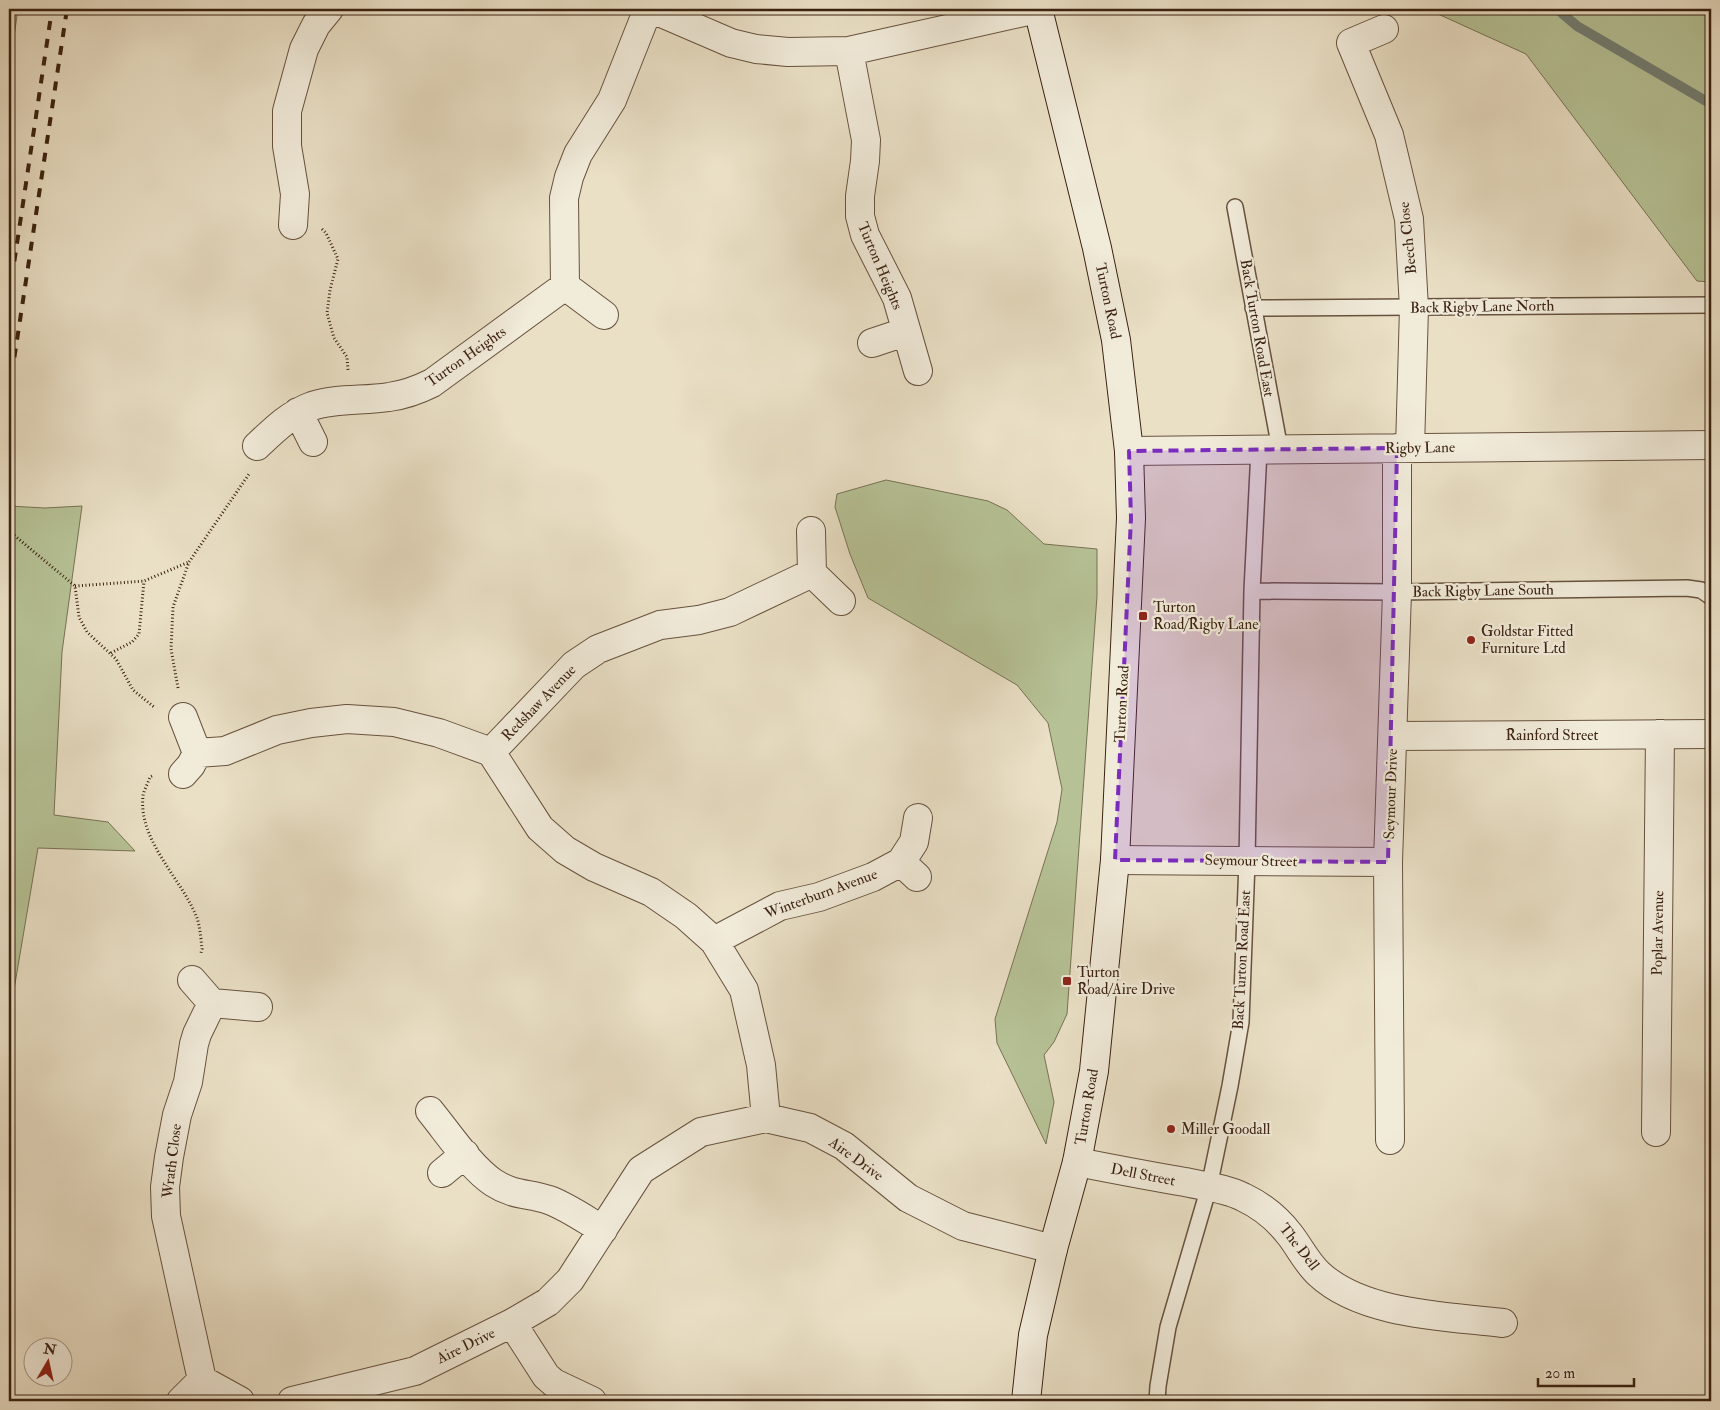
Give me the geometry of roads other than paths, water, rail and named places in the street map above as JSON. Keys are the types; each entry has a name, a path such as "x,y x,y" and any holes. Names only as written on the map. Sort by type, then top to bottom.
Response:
{"street":[{"path":"300,205 287,146 287,112 304,49 316,25 329,9"},
{"path":"604,315 565,286 564,198 569,177 578,154 612,100 650,9 730,43 756,49 788,52 849,51 1037,9"},
{"name":"Turton Road","path":"1026,1401 1033,1334 1076,1162 1094,1071 1115,860 1131,518 1129,451 1116,340 1096,248 1037,9"},
{"name":"Beech Close","path":"1384,29 1351,44 1389,134 1409,219 1414,308 1404,448"},
{"name":"Turton Heights","path":"849,51 866,140 860,196 860,216 865,235 897,298 905,332 918,371"},
{"name":"Turton Heights","path":"256,446 284,420 314,406 388,397 415,391 432,383 565,286"},
{"path":"872,343 905,332"},
{"path":"298,412 313,442"},
{"name":"Rigby Lane","path":"1129,451 1711,445"},
{"name":"Seymour Drive","path":"1390,1140 1388,862 1404,448"},
{"path":"811,531 812,573 841,601"},
{"name":"Redshaw Avenue","path":"491,752 574,665 598,649 660,626 699,620 730,612 812,573"},
{"path":"183,717 190,763 277,730 311,723 347,719 394,722 438,733 491,752 540,828 565,850 594,867 651,892 686,916 714,941 744,990 761,1065 766,1118"},
{"name":"Poplar Avenue","path":"1656,1132 1660,734"},
{"name":"Rainford Street","path":"1393,736 1711,734"},
{"name":"Winterburn Avenue","path":"714,941 780,906 828,894 873,877 909,870 918,818"},
{"name":"Seymour Street","path":"1115,860 1388,862"},
{"path":"192,980 212,1003 258,1008"},
{"name":"Wrath Close","path":"202,1380 166,1216 165,1187 177,1115 188,1082 194,1044 212,1003"},
{"path":"430,1111 478,1170 494,1183 513,1193 553,1202 603,1230"},
{"name":"Aire Drive","path":"292,1401 415,1371 512,1324 548,1302 570,1280 641,1170 701,1132 766,1118 810,1128 844,1146 908,1198 963,1226 1053,1249"},
{"path":"442,1173 465,1154"},
{"name":"Dell Street","path":"1076,1162 1209,1187"},
{"name":"The Dell","path":"1209,1187 1241,1195 1261,1206 1277,1220 1320,1275 1338,1288 1374,1304 1451,1326 1503,1323"},
{"path":"512,1324 546,1376 554,1383 592,1401"},
{"path":"181,1401 202,1380 240,1401"}],"lane":[{"name":"Back Turton Road East","path":"1157,1401 1168,1327 1209,1187 1241,1022 1247,861 1252,591 1269,449 1253,308 1235,207"},
{"name":"Back Rigby Lane North","path":"1253,308 1711,305"},
{"name":"Back Rigby Lane South","path":"1252,591 1397,592 1687,588 1701,590 1711,597"}],"waterway":[{"path":"1557,9 1577,26 1711,104"}],"railway":[{"path":"9,297 52,9"},
{"path":"9,393 67,9"}],"place":[{"name":"Turton Road/Rigby Lane","path":"1143,616"},
{"name":"Goldstar Fitted Furniture Ltd","path":"1471,640"},
{"name":"Turton Road/Aire Drive","path":"1067,981"},
{"name":"Miller Goodall","path":"1171,1129"}]}
